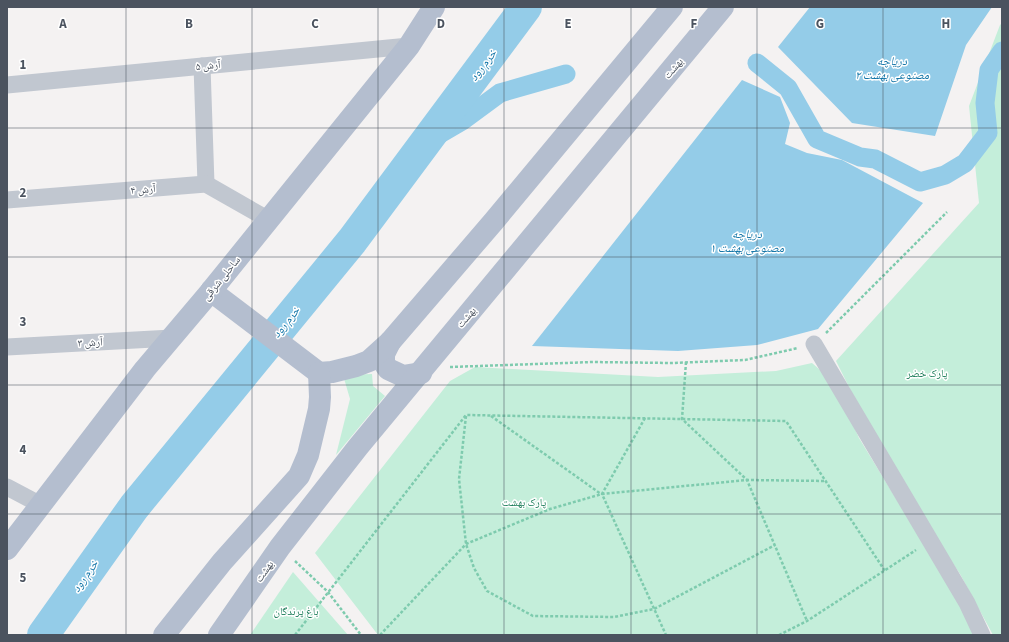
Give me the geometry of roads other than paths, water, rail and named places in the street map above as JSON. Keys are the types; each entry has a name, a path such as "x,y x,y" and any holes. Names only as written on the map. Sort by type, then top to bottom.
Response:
{"main road":[{"name":"ساحلی شرقی","path":"7,549 145,369 211,291 409,46 434,7"},
{"path":"211,291 319,373 338,371 369,361 390,342 494,221 672,7"},
{"name":"بهشت","path":"219,635 280,547 358,447 723,7"},
{"path":"390,342 384,354 384,363 388,369 403,376 422,370"},
{"path":"280,547 299,476 308,455 319,409 319,373"},
{"path":"164,635 222,562 299,476"}],"street":[{"name":"آرش ۵","path":"7,85 409,46"},
{"path":"202,66 206,184 269,220"},
{"name":"آرش ۴","path":"7,200 206,184"},
{"name":"آرش ۳","path":"7,347 172,338"},
{"path":"814,344 967,603 982,635"},
{"path":"7,487 41,505"}],"water":[{"name":"دریاچه مصنوعی بهشت ۲","path":"810,7 992,7 966,45 935,136 852,123 778,47"},
{"name":"دریاچه مصنوعی بهشت ۱","path":"742,80 780,97 790,123 785,144 807,153 842,160 923,203 818,329 757,345 678,351 532,346"}],"waterway":[{"name":"خرم رود","path":"43,635 134,507 352,241 526,7"},
{"path":"757,63 788,88 817,139 860,157 875,159 920,182 945,175 965,163 988,133 985,103 989,70 1002,51"},
{"path":"426,142 462,121 500,93 566,74"}],"park label":[{"name":"پارک خضر","path":"927,373"},
{"name":"پارک بهشت","path":"524,502"},
{"name":"باغ پرندگان","path":"296,611"}]}
